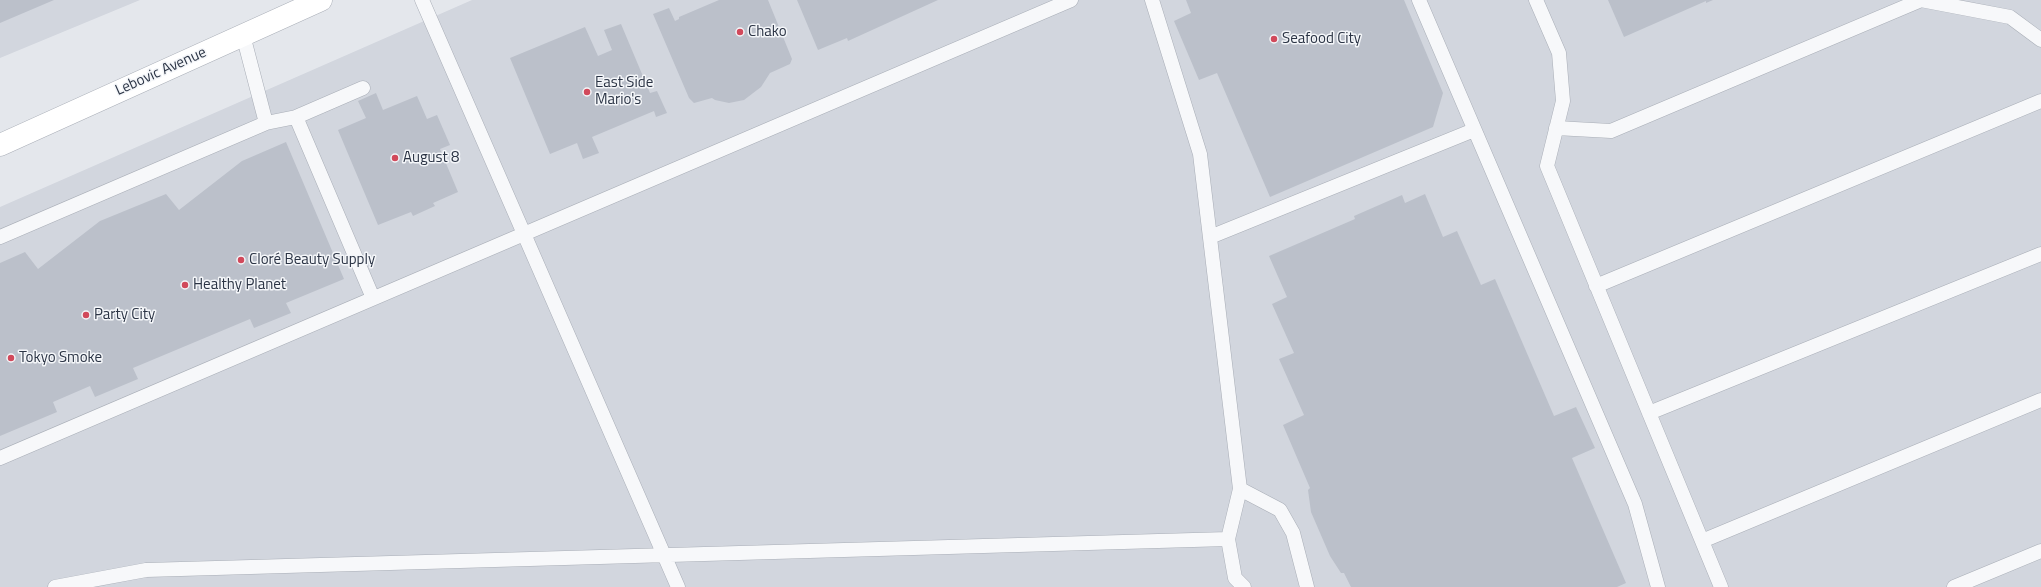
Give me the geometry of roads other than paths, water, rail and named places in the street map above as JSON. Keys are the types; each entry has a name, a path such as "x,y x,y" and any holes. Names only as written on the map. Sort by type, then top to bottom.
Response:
{"street":[{"name":"Lebovic Avenue","path":"0,145 321,0"}],"lane":[{"path":"422,0 678,587"},
{"path":"0,458 523,233 1071,0"},
{"path":"1152,0 1200,154 1240,489 1228,539 1235,578 1244,587"},
{"path":"1419,0 1635,504 1658,587"},
{"path":"1536,0 1559,53 1563,101 1547,166 1721,587"},
{"path":"1556,128 1611,131 1921,0 2010,17 2041,40"},
{"path":"243,35 266,123"},
{"path":"0,237 266,123 296,117 363,88"},
{"path":"1596,286 2041,101"},
{"path":"296,117 373,298"},
{"path":"1210,237 1474,130"},
{"path":"1649,413 2041,254"},
{"path":"1702,541 2041,400"},
{"path":"1240,489 1280,510 1293,533 1307,587"},
{"path":"56,587 146,570 1228,539"},
{"path":"1954,587 2041,551"}],"place":[{"name":"Chako","path":"740,32"},
{"name":"Seafood City","path":"1274,39"},
{"name":"East Side Mario's","path":"587,92"},
{"name":"August 8","path":"395,158"},
{"name":"Cloré Beauty Supply","path":"241,260"},
{"name":"Healthy Planet","path":"185,285"},
{"name":"Party City","path":"86,315"},
{"name":"Tokyo Smoke","path":"11,358"}]}
